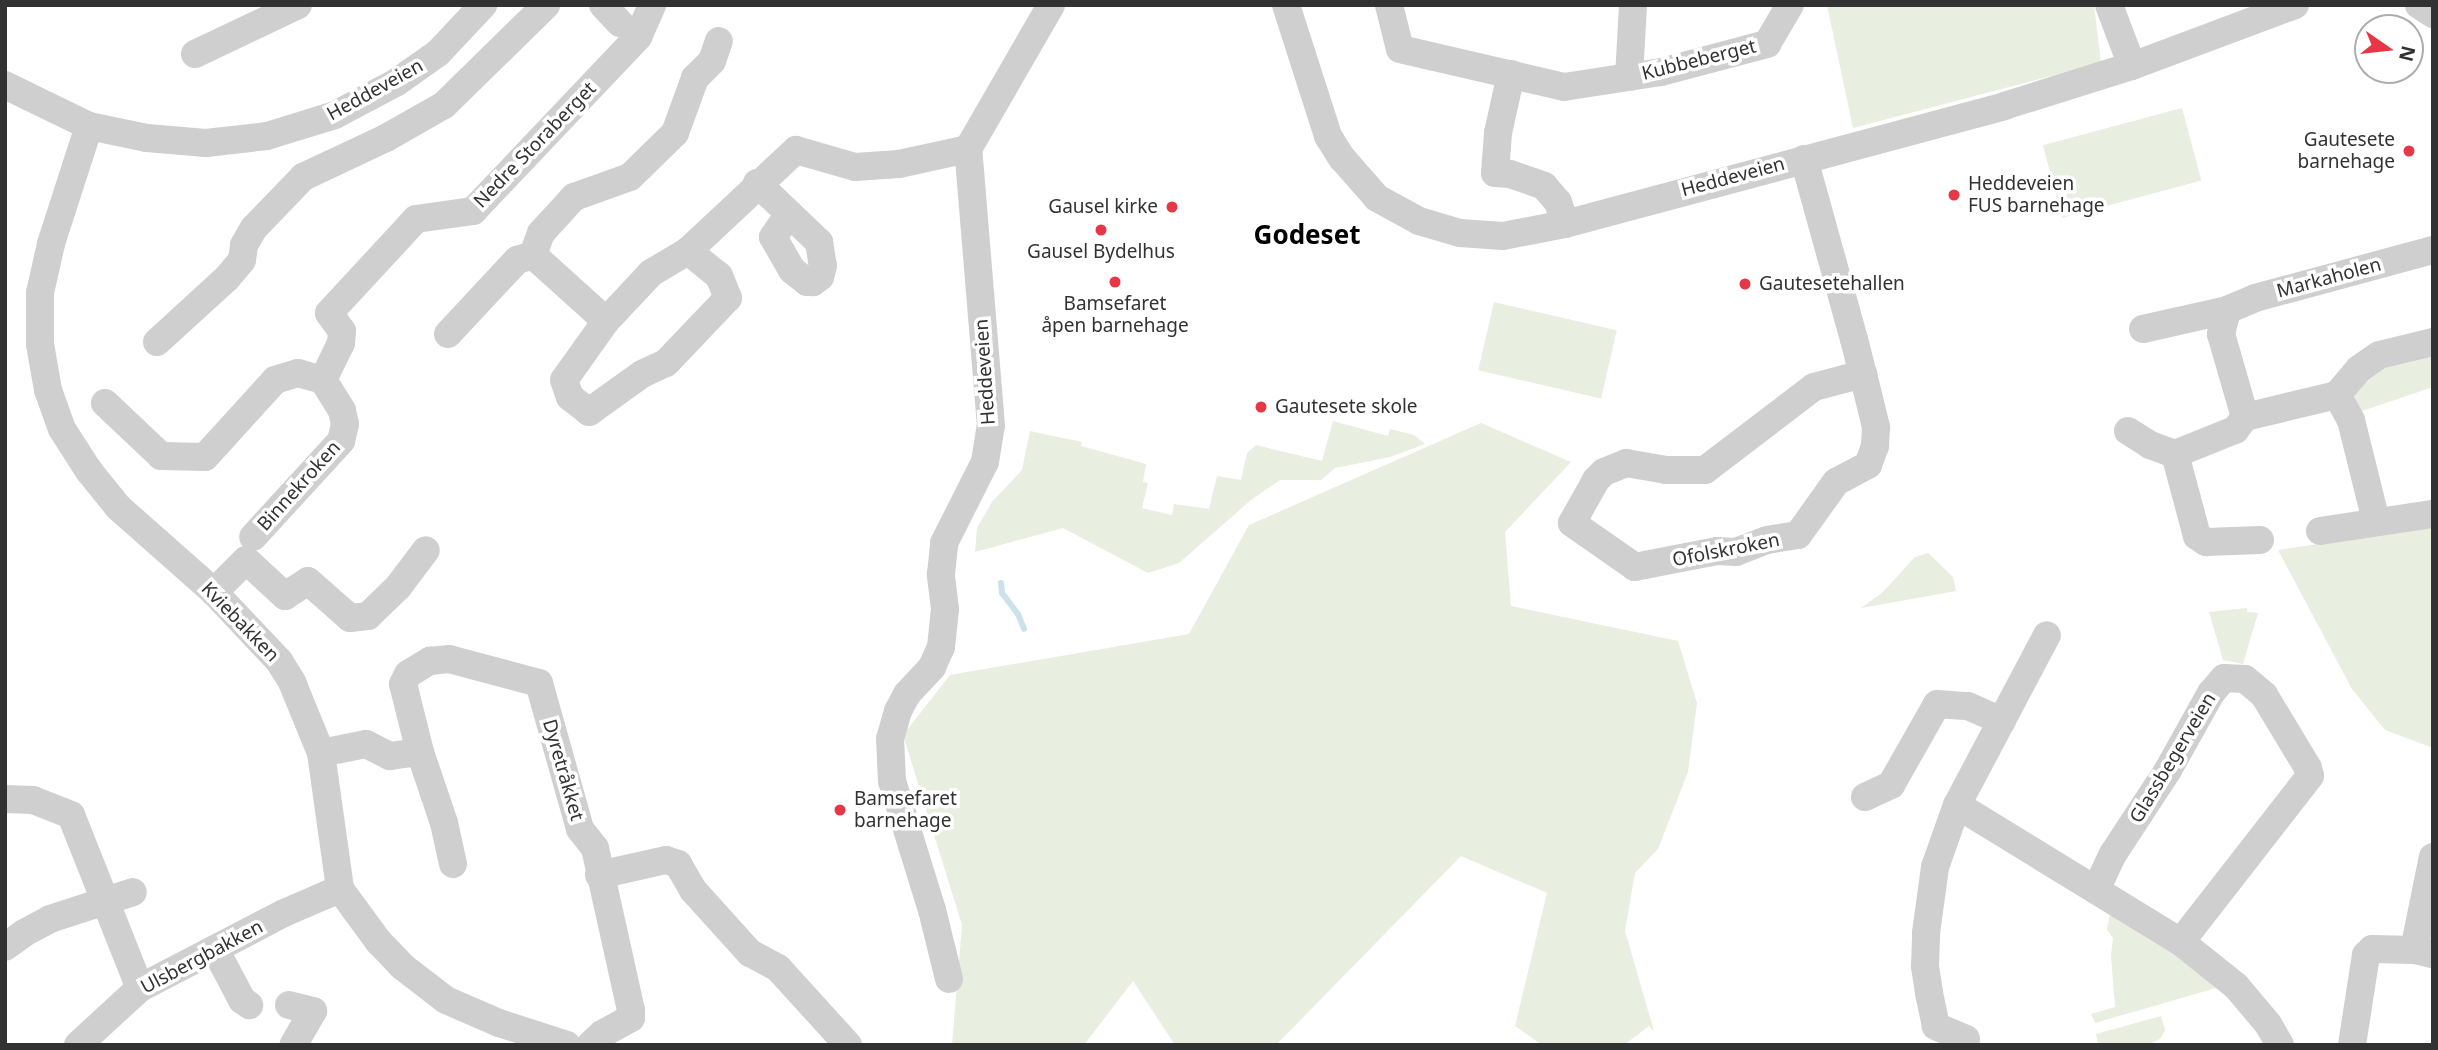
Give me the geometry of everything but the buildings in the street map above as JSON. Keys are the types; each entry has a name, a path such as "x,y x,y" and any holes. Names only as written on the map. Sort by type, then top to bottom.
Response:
{"street":[{"path":"195,54 298,5"},
{"name":"Heddeveien","path":"5,85 89,126 147,138 206,143 267,136 335,115 416,70 438,53 483,5"},
{"path":"158,342 227,278 242,260 244,245 254,228 303,177 386,138 444,105 546,5"},
{"path":"688,251 719,276 728,298 666,363 642,374 589,412 570,397 564,380 595,331 651,273 688,251 757,183 796,150 855,167 899,164 968,149 1051,5"},
{"name":"Heddeveien","path":"1286,5 1328,136 1342,158 1377,198 1419,221 1460,233 1503,236 1565,224 2004,106 2132,66 2295,5"},
{"name":"Kubbeberget","path":"1389,5 1399,49 1564,87 1629,78 1767,44 1790,5"},
{"name":"Kubbeberget","path":"1629,78 1633,5"},
{"path":"2109,5 2132,66"},
{"path":"2420,5 2433,13"},
{"name":"Nedre Storaberget","path":"323,380 341,343 342,331 329,313 415,219 473,211 638,37 627,11"},
{"path":"533,255 541,233 574,197 630,177 676,133 695,78 712,61 719,41"},
{"path":"1511,74 1498,133 1495,173 1510,174 1544,186 1558,202 1565,224"},
{"name":"Kviebakken","path":"89,126 51,244 40,293 40,344 48,390 62,429 110,498 214,592 279,661 292,682 321,753 340,889 379,942 403,967 446,1000 499,1023 567,1045"},
{"name":"Heddeveien","path":"949,979 932,910 895,794 889,760 898,711 907,694 932,667 941,648 945,609 941,575 944,543 985,462 991,426 968,149"},
{"name":"Ofolskroken","path":"1804,159 1863,374 1876,427 1873,456 1868,465 1836,482 1798,535 1767,540 1736,552 1717,551 1635,567 1572,523 1596,480 1604,472 1626,463 1666,470 1705,470 1814,387 1863,374"},
{"path":"757,183 789,214"},
{"name":"Markaholen","path":"2143,329 2227,310 2255,298 2433,250"},
{"path":"533,255 606,321"},
{"path":"447,334 517,260 533,255"},
{"path":"2227,310 2221,334 2245,417"},
{"path":"2128,431 2150,445 2175,454 2235,430 2245,417 2337,395 2359,369 2379,355 2433,342"},
{"path":"105,403 161,456 205,457 275,380 298,373 323,380"},
{"name":"Binnekroken","path":"253,537 341,442 345,424 342,411 323,380"},
{"path":"2337,395 2351,420 2376,521"},
{"path":"2175,454 2197,536 2206,542 2260,540"},
{"path":"2320,531 2433,514"},
{"path":"214,592 246,560 285,596 308,581 350,618 368,616 398,587 426,550"},
{"path":"1966,1038 1936,1026 1925,966 1935,867 1957,805 2047,635"},
{"name":"Dyretråkket","path":"453,864 444,823 436,807 403,684 408,674 430,662 449,659 539,683 580,829 595,848 631,1018 602,1034 590,1045"},
{"name":"Glassbegerveien","path":"2096,890 2113,854 2168,770 2211,693 2224,678 2245,679 2264,695 2308,768 2310,776 2181,942"},
{"path":"1866,797 1891,785 1937,704 1968,706 2002,721"},
{"path":"321,753 366,744 390,757 420,752"},
{"path":"5,799 33,800 71,815 140,988"},
{"path":"1957,805 2181,942 2236,986 2268,1024 2280,1045"},
{"path":"2352,1045 2366,955 2372,949 2423,952 2433,857"},
{"path":"599,875 666,860 678,864 693,890 733,935 750,953 778,968 848,1045"},
{"name":"Ulsbergbakken","path":"78,1045 140,988 284,913 340,889"},
{"path":"5,947 23,933 50,919 133,892"},
{"path":"215,949 242,1000 249,1005"},
{"path":"289,1005 313,1011 293,1045"}],"shaded area":[{"path":"1827,5 2094,5 2101,63 1853,128"},
{"path":"2182,108 2201,180 2062,218 2043,145"},
{"path":"1494,302 1617,330 1601,399 1478,370"},
{"path":"2433,351 2433,387 2356,413 2353,403 2356,392 2377,366"},
{"path":"1333,421 1388,436 1390,429 1414,435 1425,444 1390,457 1335,468 1321,480 1280,480 1251,500 1179,563 1148,573 1063,528 975,552 977,528 992,502 1022,470 1030,431 1082,442 1081,446 1146,464 1143,482 1148,483 1142,508 1172,515 1174,504 1209,509 1217,476 1241,480 1247,453 1256,445 1322,461"},
{"path":"1481,423 1571,462 1505,532 1511,606 1678,641 1697,703 1688,772 1658,849 1635,873 1625,931 1654,1031 1649,1026 1624,1045 1542,1045 1515,1026 1547,893 1461,856 1276,1045 1175,1045 1133,981 1084,1045 952,1045 962,925 903,735 950,675 1189,634 1249,525"},
{"path":"2433,527 2433,748 2385,730 2352,689 2278,550"},
{"path":"1928,553 1953,577 1956,591 1861,608 1883,592 1915,557"},
{"path":"2247,608 2247,612 2258,613 2243,664 2223,660 2209,612"},
{"path":"2110,913 2119,915 2223,986 2095,1023 2091,1014 2115,1007 2111,956 2113,938 2107,930"},
{"path":"2161,1016 2165,1030 2160,1039 2147,1045 2098,1045 2096,1034"}],"waterway":[{"path":"1001,583 1002,593 1018,614 1024,629"}],"place":[{"name":"Gautesete barnehage","path":"2409,151"},
{"name":"Heddeveien FUS barnehage","path":"1954,195"},
{"name":"Gausel kirke","path":"1172,207"},
{"name":"Gausel Bydelhus","path":"1101,230"},
{"name":"Bamsefaret åpen barnehage","path":"1115,282"},
{"name":"Gautesetehallen","path":"1745,284"},
{"name":"Gautesete skole","path":"1261,407"},
{"name":"Bamsefaret barnehage","path":"840,810"}],"district":[{"name":"Godeset","path":"1307,235"}]}
